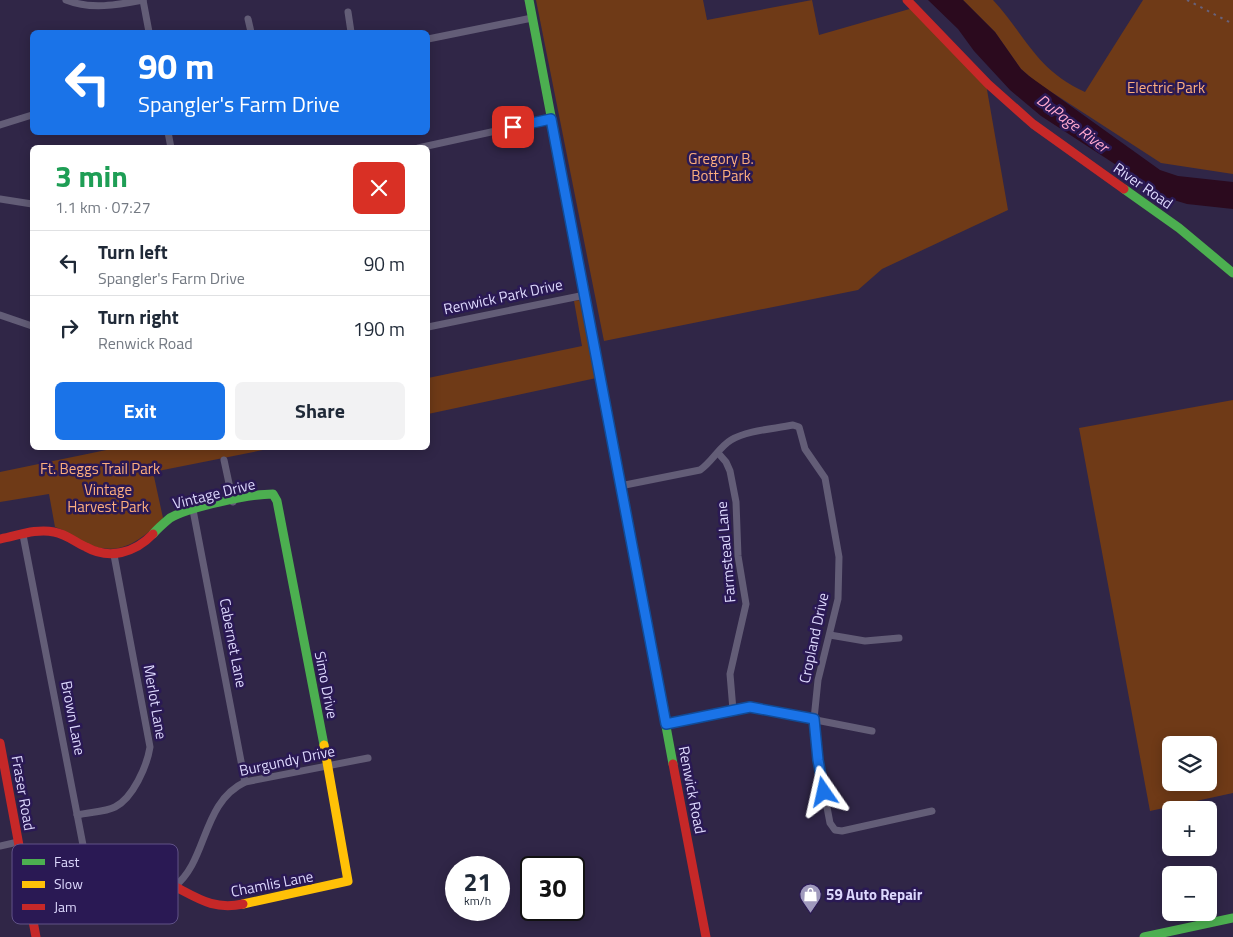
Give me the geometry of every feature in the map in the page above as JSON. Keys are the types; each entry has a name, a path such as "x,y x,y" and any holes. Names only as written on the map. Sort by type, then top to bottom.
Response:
{"street":[{"path":"66,0 94,6 115,6 143,0 149,30"},
{"name":"Renwick Road","path":"529,0 706,937"},
{"name":"River Road","path":"907,0 988,84 1033,124 1179,228 1233,273"},
{"path":"348,12 351,30"},
{"path":"430,40 532,18"},
{"path":"248,19 251,30"},
{"path":"0,125 30,116"},
{"path":"430,145 551,119"},
{"path":"0,199 30,204"},
{"name":"Renwick Park Drive","path":"430,325 585,295"},
{"path":"0,315 30,325"},
{"name":"Cropland Drive","path":"719,454 724,446 741,436 793,425 798,427 805,449 825,478 837,538 839,578 830,635 818,680 814,719 818,760 830,823 835,830 842,831 932,811"},
{"path":"620,486 700,470 719,454"},
{"name":"Farmstead Lane","path":"719,454 726,462 730,471 736,502 738,556 746,604 730,674 733,710"},
{"path":"224,460 233,502"},
{"name":"Vintage Drive","path":"114,555 142,546 171,518 193,510 273,494"},
{"name":"Simo Drive","path":"273,494 278,501 348,872 348,881"},
{"name":"Cabernet Lane","path":"193,510 245,782"},
{"path":"0,539 40,531 54,532 100,554 114,555"},
{"name":"Brown Lane","path":"23,535 83,844"},
{"name":"Merlot Lane","path":"77,815 114,808 120,804 132,788 148,757 150,747 114,555"},
{"path":"830,635 865,642 899,638"},
{"path":"666,724 733,710 758,708 872,731"},
{"name":"Fraser Road","path":"0,743 18,842"},
{"name":"Burgundy Drive","path":"178,882 186,873 221,800 232,788 245,782 368,758"},
{"path":"0,846 18,842"},
{"name":"Chamlis Lane","path":"178,888 210,904 227,906 342,884 348,881"},
{"path":"1144,937 1233,918"},
{"name":"Fraser Road","path":"34,924 36,937"}],"green space":[{"name":"Gregory B. Bott Park","path":"536,0 703,0 707,20 812,0 819,35 913,8 986,84 1008,210 882,269 858,290 604,341"},
{"name":"Electric Park","path":"963,0 993,0 1043,63 1068,83 1085,92 1143,0 1233,0 1233,174 1161,163 1036,82 1021,69 995,32"},
{"path":"586,299 601,377 430,414 430,378 582,346 574,301"},
{"path":"1233,400 1233,793 1196,801 1162,801 1162,808 1150,811 1079,428"},
{"name":"Vintage Harvest Park","path":"106,450 263,450 153,472 163,518 148,533 131,544 112,549 90,545 55,527 49,494 0,502 0,472"}],"water":[{"name":"DuPage River","path":"928,0 963,0 995,32 1021,69 1029,76 1160,170 1178,176 1233,182 1233,209 1187,204 1167,198 1041,116 1010,90 974,51 958,29"}],"railway":[{"path":"1187,0 1233,24"}],"traffic: fast":[{"path":"529,0 591,327"},
{"path":"1124,189 1179,228 1233,273"},
{"path":"153,534 170,518 179,514 236,499 273,494 277,501 324,745"},
{"path":"631,538 673,764"},
{"path":"1144,937 1233,918"}],"traffic: slow":[{"path":"243,904 348,881 324,745"}],"traffic: jam":[{"path":"907,0 988,84 1033,124 1124,189"},
{"path":"591,327 631,538"},
{"path":"0,539 47,531 63,534 95,551 113,554 130,550 146,541 153,534"},
{"path":"0,743 19,844"},
{"path":"673,764 706,937"},
{"path":"178,888 199,899 215,904 224,906 243,904"},
{"path":"34,924 36,937"}],"place":[{"name":"59 Auto Repair","path":"810,914"}],"route":[{"path":"513,127 551,119 666,724 750,707 814,719 818,760 824,792"}],"park label":[{"name":"Ft. Beggs Trail Park","path":"100,469"}]}
